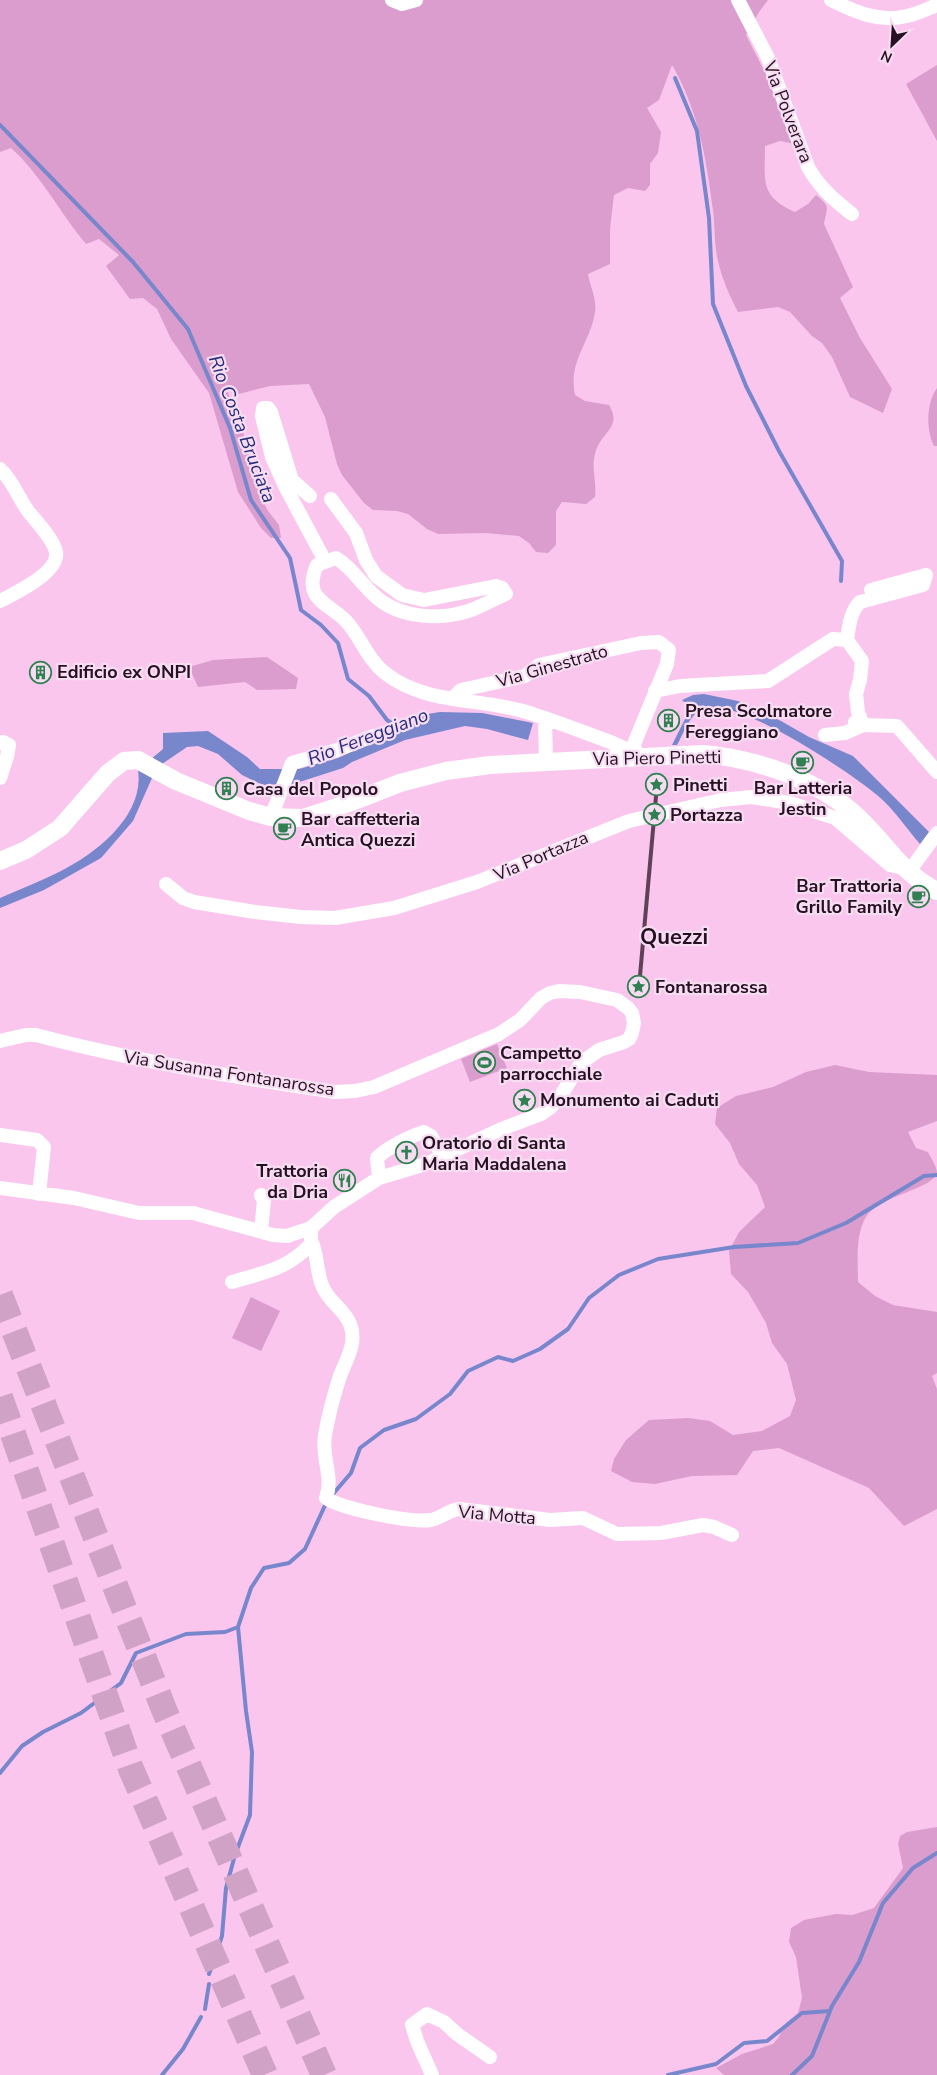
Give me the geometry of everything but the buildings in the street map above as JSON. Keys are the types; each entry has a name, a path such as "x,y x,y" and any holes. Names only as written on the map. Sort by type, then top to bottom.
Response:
{"street":[{"path":"392,0 402,4 416,0"},
{"name":"Via Polverara","path":"738,0 768,58 808,167 826,193 852,214"},
{"path":"831,0 867,15 880,18 907,16 937,5"},
{"path":"310,496 292,480 271,412 268,408 263,408 262,416 272,457 286,488 325,561 336,558 346,564 364,587 383,603 408,613 427,616 449,615 473,609 506,594 502,588 496,586 424,600 402,594 376,576 366,560 356,533 331,499"},
{"path":"0,469 16,488 24,506 56,550 56,558 51,568 25,587 0,601"},
{"name":"Via Ginestrato","path":"325,561 317,565 312,575 315,596 323,605 338,614 353,630 374,663 385,674 409,688 440,698 522,711 613,743 624,748 637,758"},
{"path":"859,723 856,694 862,661 847,640 855,607 860,602 923,585 926,575 871,590"},
{"path":"655,691 680,686 768,681 833,639 847,640"},
{"name":"Via Ginestrato","path":"452,699 461,690 526,676 540,666 641,642 659,642 669,650 667,664 634,744 637,758"},
{"path":"545,719 546,762"},
{"path":"825,735 845,733 859,723 897,726 937,772"},
{"path":"271,817 292,763 337,750 373,736"},
{"path":"0,744 3,742 9,745 0,778"},
{"name":"Via Piero Pinetti","path":"0,861 26,850 60,828 108,773 124,761 138,760 172,780 241,808 271,817 303,818 431,773 490,765 704,754 727,756 806,781 843,803 937,891"},
{"name":"Via Portazza","path":"166,884 183,898 194,902 255,912 301,917 335,918 394,908 477,882 629,821 720,800 751,797 790,803 835,818 890,865 910,867"},
{"path":"910,867 937,833"},
{"name":"Via Susanna Fontanarossa","path":"0,1041 26,1035 36,1035 92,1050 184,1068 335,1092 355,1091 374,1087 498,1034 511,1027 541,998 550,992 580,992 617,1000 628,1008 633,1018 634,1028 629,1039 599,1050 581,1063 556,1102 541,1114 499,1130 426,1164 379,1178 334,1207 311,1234 311,1244 286,1265 232,1282"},
{"path":"379,1178 377,1158 388,1148 417,1134 424,1132 431,1136 442,1155"},
{"path":"0,1135 37,1140 44,1148 39,1194"},
{"path":"0,1188 74,1198 139,1213 193,1213 286,1236 311,1234"},
{"path":"261,1195 264,1201 261,1231"},
{"name":"Via Motta","path":"311,1234 321,1283 328,1298 346,1316 352,1335 348,1359 339,1379 325,1435 323,1451 330,1486 328,1500 388,1517 431,1520 452,1510 460,1509 550,1520 583,1518 617,1534 661,1533 703,1525 714,1527 732,1535"},
{"path":"432,2075 412,2025 427,2014 444,2022 457,2034 490,2057"}],"shaded area":[{"path":"0,0 768,0 746,35 770,82 795,144 780,141 765,146 766,186 775,200 795,212 808,204 816,195 826,205 827,210 824,224 853,287 840,298 860,338 892,389 883,413 850,397 832,357 822,343 812,336 790,312 778,307 738,312 724,282 717,258 710,186 699,132 688,98 672,65 659,100 647,108 661,132 658,153 650,164 650,185 645,191 628,188 614,195 610,229 610,264 588,274 594,297 595,312 589,334 574,372 575,395 585,401 609,405 613,413 613,419 612,425 601,440 595,454 595,497 586,504 562,502 556,511 556,545 548,553 536,552 529,543 519,536 486,533 438,534 427,529 408,514 397,511 373,510 364,503 342,475 337,464 325,417 309,384 270,386 235,395 227,389 236,418 243,432 262,499 268,511 279,525 281,538 271,538 261,528 238,492 209,393 171,339 157,309 143,298 130,299 106,266 119,255 99,239 86,244 22,159 11,148 0,152"},
{"path":"937,65 937,141 906,84"},
{"path":"937,388 937,446 934,446 931,440 928,417 933,394"},
{"path":"267,657 298,678 296,689 257,690 245,682 198,687 189,667 213,660"},
{"name":"Campetto parrocchiale","path":"497,1044 507,1068 470,1082 461,1059"},
{"path":"835,1065 869,1072 937,1075 937,1121 908,1132 916,1148 928,1152 937,1173 926,1184 893,1198 872,1210 862,1224 858,1248 858,1282 875,1296 893,1305 937,1312 937,1373 932,1376 937,1389 937,1509 904,1526 869,1488 779,1448 753,1451 737,1475 692,1476 655,1484 632,1482 611,1471 614,1459 626,1440 649,1420 688,1418 710,1421 733,1435 762,1431 790,1416 796,1400 787,1364 772,1343 766,1323 748,1292 731,1274 729,1251 739,1232 765,1207 757,1185 739,1164 730,1143 715,1124 717,1108 736,1096 773,1087 806,1072"},
{"path":"251,1297 280,1311 261,1351 232,1338"},
{"path":"937,1827 937,2075 724,2075 716,2068 742,2054 773,2044 786,2023 798,2013 802,1998 796,1957 789,1942 791,1928 804,1920 836,1914 852,1915 874,1908 903,1868 898,1844 900,1836 907,1832"}],"water":[{"path":"704,694 738,701 781,721 809,737 853,756 929,832 920,844 889,806 844,770 766,724 741,713 720,707 704,708 691,719 677,745 672,745 690,709 682,700 693,695"},
{"name":"Rio Fereggiano","path":"440,712 482,713 533,723 528,740 487,729 465,726 405,740 352,762 343,768 293,784 263,785 242,775 218,754 198,746 187,747 162,764 152,778 133,821 101,858 44,890 0,908 0,898 53,875 75,863 89,854 116,831 134,802 138,787 138,770 163,749 163,733 208,731 247,757 260,769 299,769 338,758 419,720 421,715"}],"waterway":[{"path":"675,78 697,131 709,218 713,304 746,386 779,451 842,561 841,581"},
{"name":"Rio Costa Bruciata","path":"0,125 133,262 188,329 230,428 251,500 290,558 301,610 321,625 338,643 348,679 369,696 387,720 404,731"},
{"path":"333,1494 351,1473 360,1448 384,1430 416,1419 450,1394 468,1371 498,1357 513,1361 540,1349 568,1329 589,1298 619,1275 658,1259 734,1247 798,1243 846,1223 924,1176 937,1175"},
{"path":"0,1773 22,1746 43,1732 81,1713 121,1683 136,1653 186,1634 225,1632 238,1627 251,1588 264,1568 289,1563 305,1549 327,1501"},
{"path":"209,1974 222,1936 226,1888 235,1855 250,1815 252,1752 238,1627"},
{"path":"792,2075 812,2056 832,2006 859,1962 883,1903 913,1868 937,1853"},
{"path":"205,2009 209,1984"},
{"path":"668,2075 716,2064 744,2043 767,2041 802,2013 830,2011"},
{"path":"162,2075 183,2049 201,2017"}],"tunnel":[{"path":"0,1295 165,1712 324,2075"},
{"path":"0,1397 131,1769 265,2075"}],"railway":[{"path":"639,987 657,785"}],"place":[{"name":"Edificio ex ONPI","path":"41,672"},
{"name":"Presa Scolmatore Fereggiano","path":"669,721"},
{"name":"Bar Latteria Jestin","path":"803,763"},
{"name":"Pinetti","path":"657,785"},
{"name":"Casa del Popolo","path":"227,789"},
{"name":"Portazza","path":"654,815"},
{"name":"Bar caffetteria Antica Quezzi","path":"285,829"},
{"name":"Bar Trattoria Grillo Family","path":"918,896"},
{"name":"Fontanarossa","path":"639,987"},
{"name":"Campetto parrocchiale","path":"484,1063"},
{"name":"Monumento ai Caduti","path":"524,1100"},
{"name":"Oratorio di Santa Maria Maddalena","path":"406,1153"},
{"name":"Trattoria da Dria","path":"344,1181"}],"district":[{"name":"Quezzi","path":"674,937"}]}
